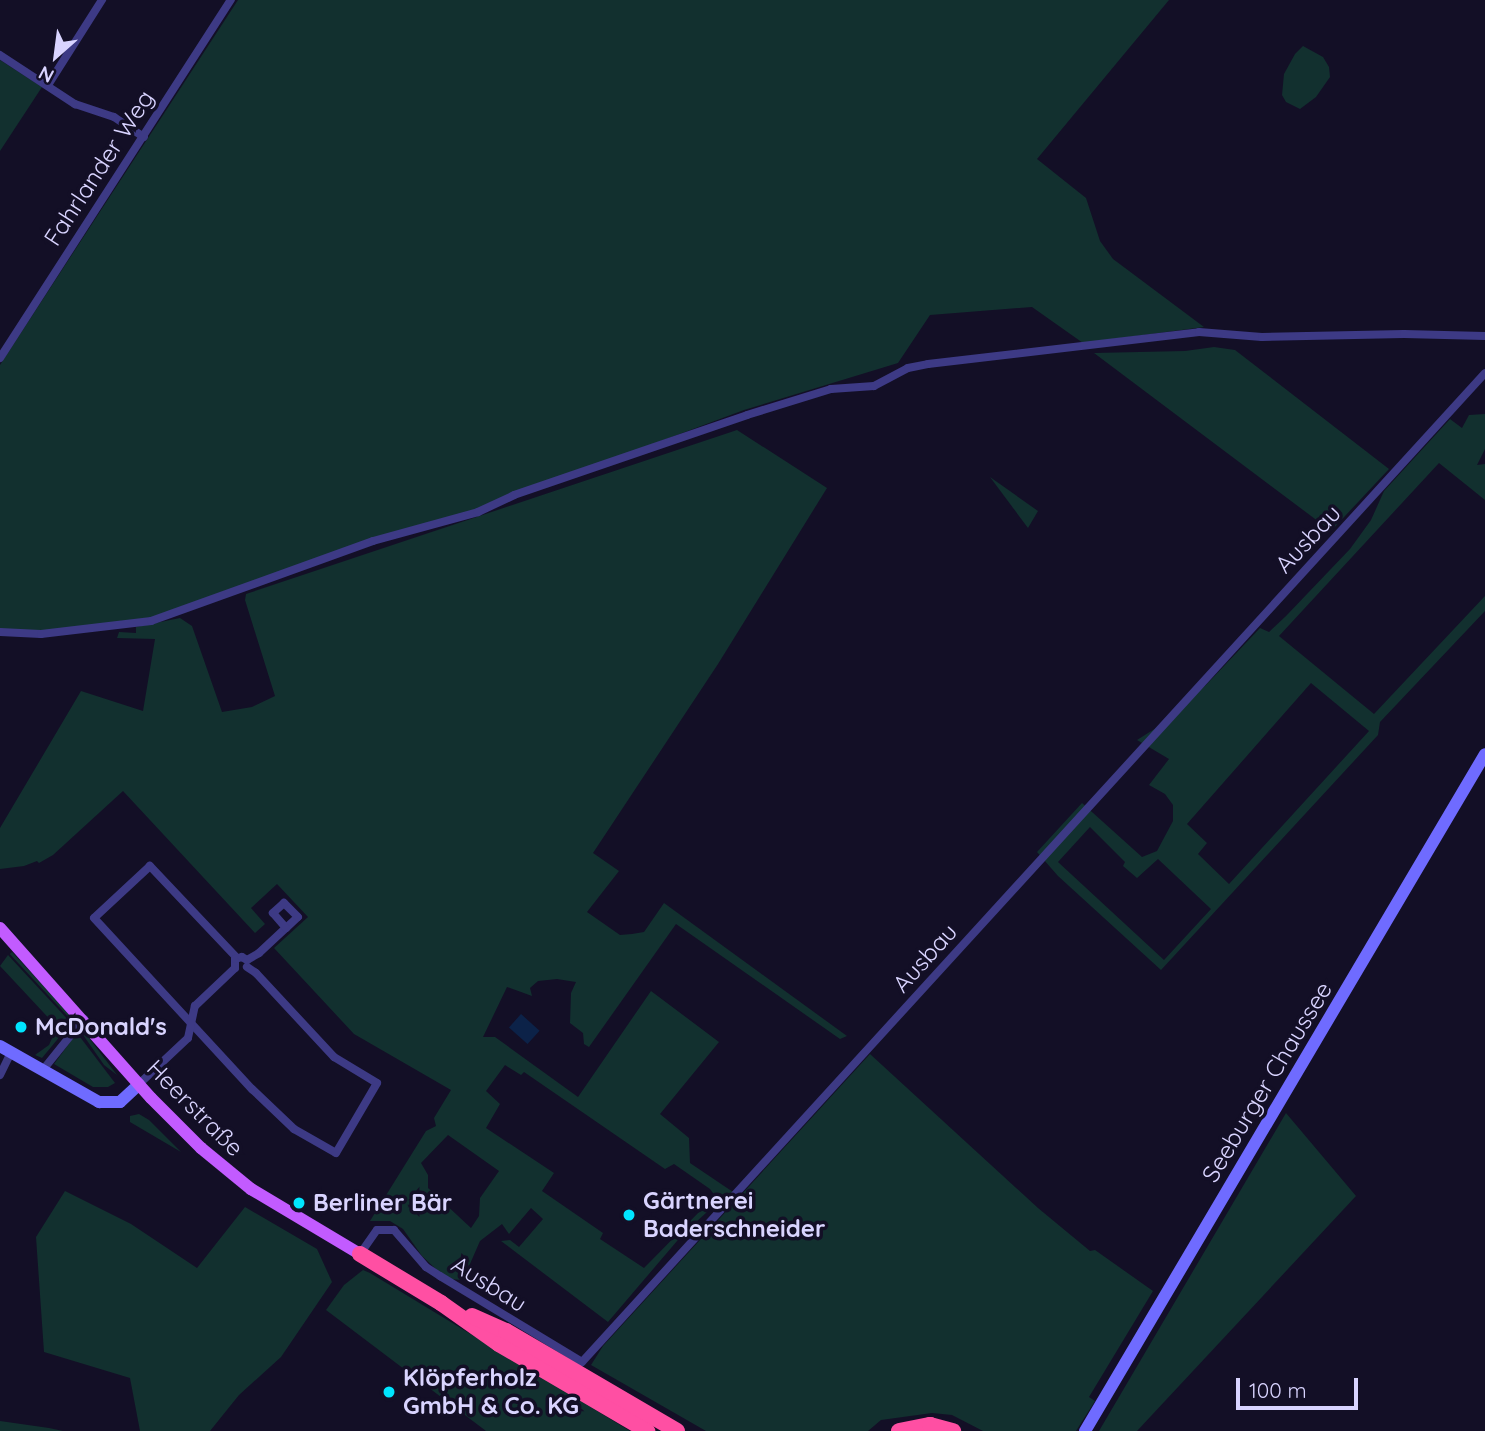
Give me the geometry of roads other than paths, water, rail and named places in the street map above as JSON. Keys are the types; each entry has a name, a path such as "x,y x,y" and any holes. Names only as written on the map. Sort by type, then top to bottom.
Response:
{"highway":[{"path":"360,1254 441,1303 499,1344 647,1431"},
{"path":"441,1303 506,1331 677,1431"},
{"path":"899,1431 919,1425 953,1431"}],"main road":[{"name":"Seeburger Chaussee","path":"1085,1431 1485,754"},
{"name":"Heerstraße","path":"0,928 84,1019 139,1084 201,1148 238,1180 360,1254"},
{"path":"6,1049 91,1100 105,1104 120,1102 139,1084"}],"street":[{"path":"48,85 102,0"},
{"name":"Fahrlander Weg","path":"0,358 231,0"},
{"path":"0,55 75,104 114,117 144,137"},
{"path":"0,632 41,634 151,621 373,541 478,512 514,495 747,415 831,389 874,386 908,368 928,364 1199,332 1274,337 1485,336"},
{"name":"Ausbau","path":"360,1254 377,1230 394,1230 426,1267 582,1362 1485,373"},
{"path":"150,866 237,958 247,963 334,1057 377,1083 336,1153 294,1129 251,1089 94,918 150,866"},
{"path":"236,968 242,971 247,963 286,928"},
{"path":"139,1084 188,1038 193,1025 195,1006 236,968 237,958"},
{"path":"42,1071 84,1019"},
{"path":"0,1075 6,1049"}],"water":[{"path":"521,1014 540,1031 528,1044 509,1027"}],"place":[{"name":"McDonald's","path":"21,1027"},
{"name":"Berliner Bär","path":"299,1203"},
{"name":"Gärtnerei Baderschneider","path":"629,1215"},
{"name":"Klöpferholz GmbH & Co. KG","path":"389,1392"}]}
